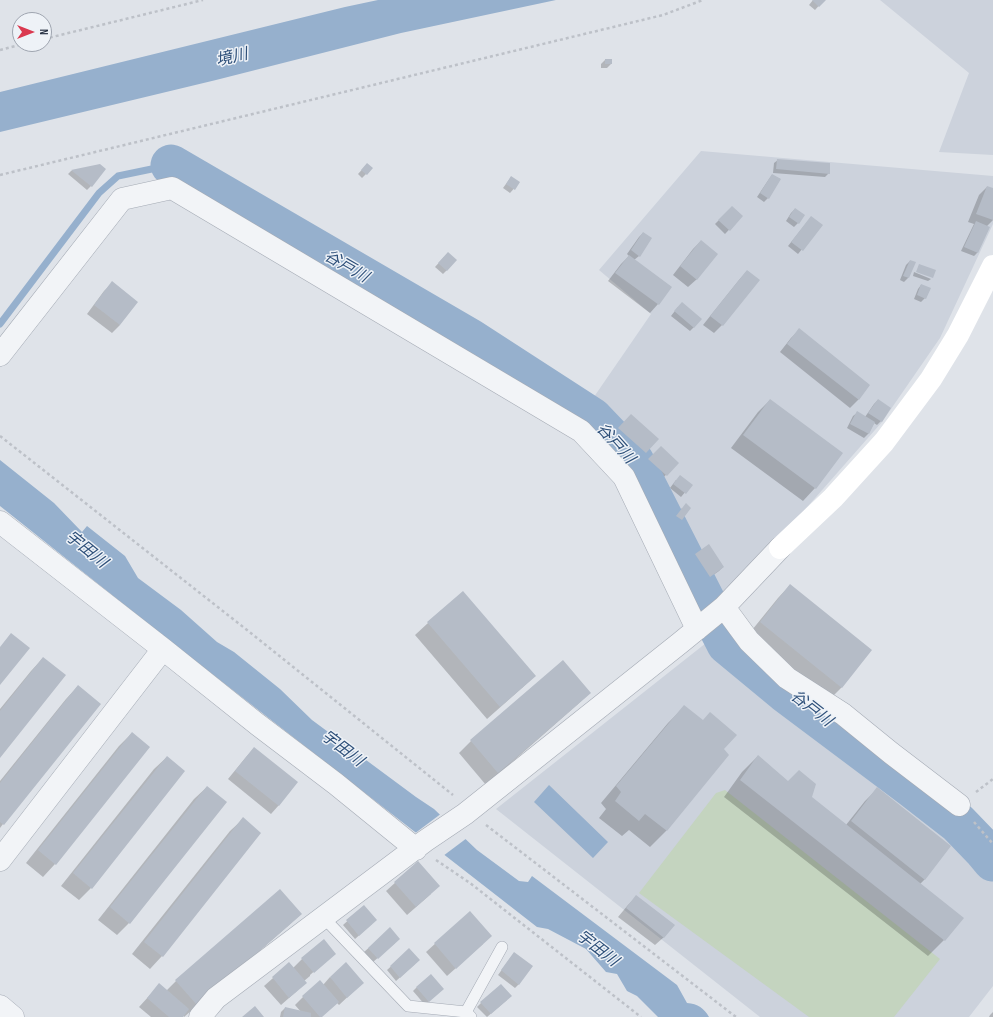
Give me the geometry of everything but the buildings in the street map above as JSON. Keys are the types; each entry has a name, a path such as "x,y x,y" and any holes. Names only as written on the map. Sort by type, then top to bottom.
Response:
{"street":[{"path":"0,355 122,198 172,188 581,431 624,477 702,625"},
{"path":"200,1017 216,998 468,811 724,607 780,548 833,498 884,442 930,380 958,335 993,266"},
{"path":"0,522 257,724 336,784 421,845"},
{"path":"724,607 749,641 787,678 843,714 959,805"},
{"path":"0,860 163,649"},
{"path":"0,1006 13,1017"}],"lane":[{"path":"324,918 408,1006 469,1014 502,946"}],"path":[{"path":"52,37 203,0"},
{"path":"0,175 663,14 703,0"},
{"path":"0,50 12,47"},
{"path":"0,436 247,630 468,811 736,1017"},
{"path":"959,805 993,844"},
{"path":"421,845 433,858 470,883 641,1017"}],"shaded area":[{"path":"880,0 993,0 993,155 939,152 969,73"},
{"path":"701,151 993,176 993,224 940,338 882,422 706,622 681,553 634,462 587,407 651,314 599,270"},
{"path":"706,643 776,709 971,843 993,870 993,986 969,1017 760,1017 496,809"}],"green space":[{"path":"725,790 940,959 894,1017 809,1017 639,893 716,793"}],"water":[{"name":"境川","path":"378,0 556,0 401,33 216,80 0,132 0,92"},
{"name":"宇田川","path":"0,460 54,503 82,532 87,526 125,556 138,578 181,610 217,642 234,652 280,689 312,720 434,809 477,850 519,881 528,882 532,876 677,985 687,1003 700,1007 709,1017 658,1017 637,996 627,991 617,974 606,972 586,949 548,929 537,927 180,649 0,506"},
{"path":"549,785 608,842 593,858 534,802"}],"pier":[{"path":"442,813 467,838 443,856 414,834"}],"waterway":[{"path":"0,324 99,193 118,176 171,165"},
{"name":"谷戸川","path":"171,165 470,339 592,418 634,462 727,644 785,692 958,823 993,861"}]}
